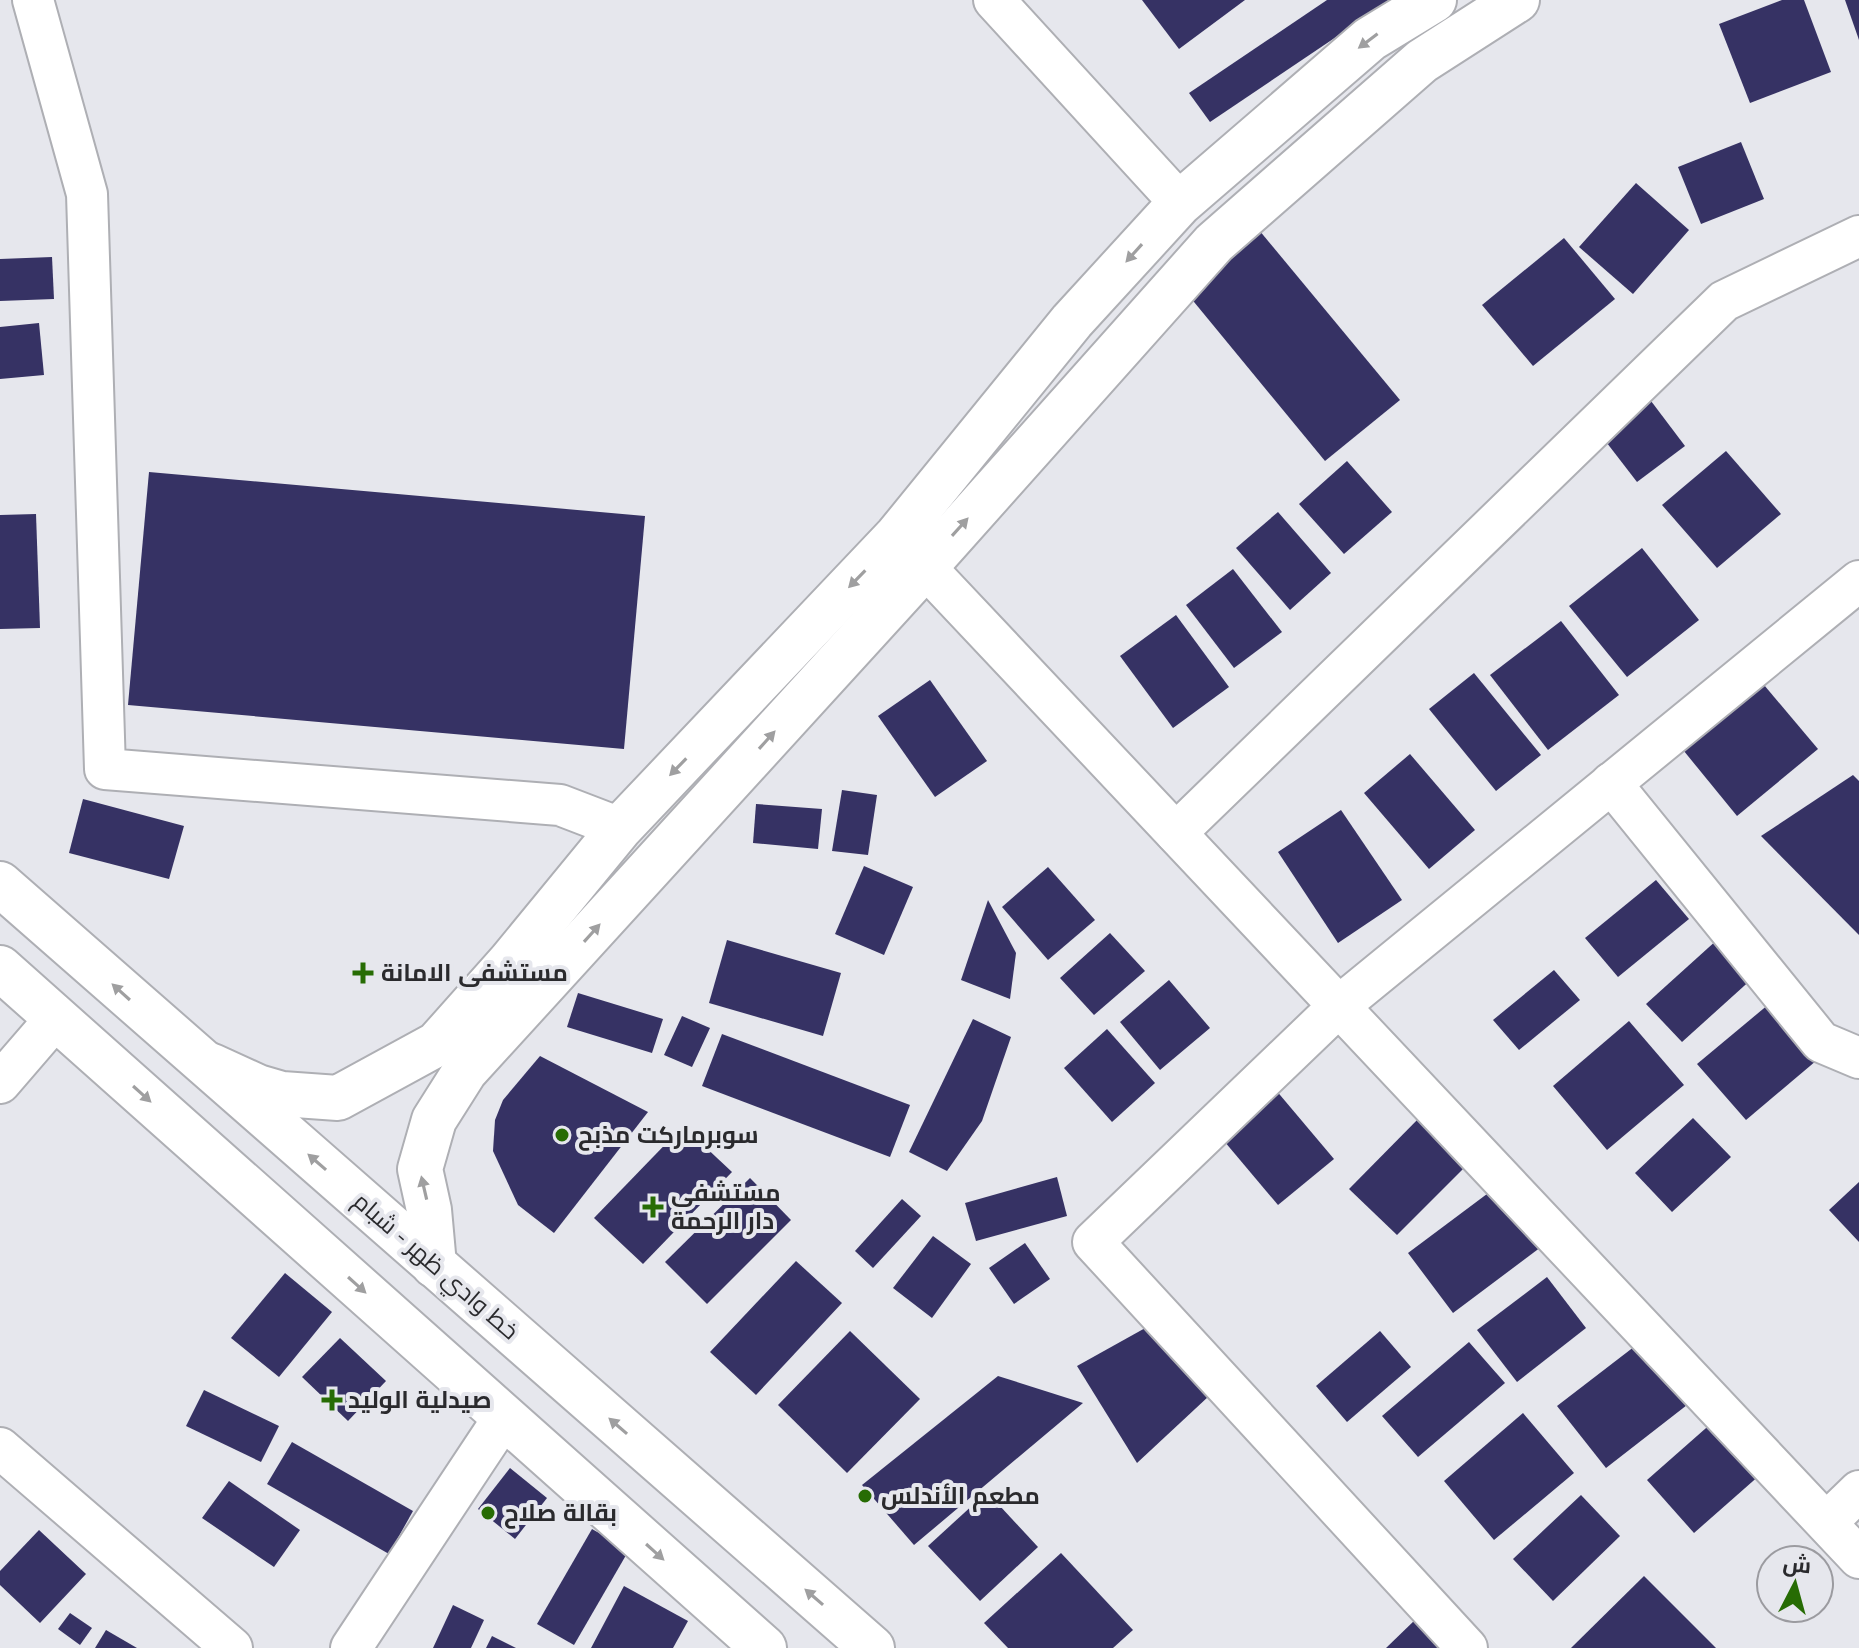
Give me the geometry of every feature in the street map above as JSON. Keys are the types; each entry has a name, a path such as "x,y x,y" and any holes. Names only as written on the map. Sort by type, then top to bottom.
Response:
{"street":[{"path":"33,0 87,194 105,769 560,805 620,828"},
{"path":"994,0 1214,243"},
{"path":"434,1265 429,1210 420,1169 434,1120 465,1071 911,551 1072,321 1180,203 1370,39 1434,0"},
{"path":"198,1060 258,1087 282,1094 338,1098 437,1044 510,962 620,828 911,551 1214,243 1422,61 1517,0"},
{"path":"1176,833 1724,301 1859,236"},
{"path":"911,551 1859,1558"},
{"path":"1467,1648 1093,1242 1339,1006 1859,581"},
{"path":"1611,783 1821,1042 1859,1058"},
{"name":"خط وادي ظهر - شبام","path":"0,884 872,1648"},
{"path":"0,968 764,1648"},
{"path":"0,1083 56,1018"},
{"path":"318,1250 361,1200"},
{"path":"351,1648 504,1417"},
{"path":"0,1448 232,1648"},
{"path":"1827,1522 1859,1491"}],"building":[{"path":"1142,0 1245,0 1179,49"},
{"path":"1327,0 1391,0 1210,122 1189,93"},
{"path":"1782,0 1804,0 1831,72 1750,103 1719,24"},
{"path":"1845,0 1859,0 1859,40"},
{"path":"1741,142 1764,199 1701,224 1678,167"},
{"path":"1636,183 1689,230 1633,294 1579,247"},
{"path":"1259,230 1400,400 1325,461 1185,291"},
{"path":"1564,238 1615,299 1533,366 1482,305"},
{"path":"52,257 54,299 0,301 0,259"},
{"path":"39,323 44,375 0,379 0,327"},
{"path":"1648,397 1685,446 1637,482 1600,434"},
{"path":"1726,451 1781,514 1717,568 1662,505"},
{"path":"1347,461 1392,512 1344,554 1299,504"},
{"path":"149,472 645,516 624,749 128,705"},
{"path":"1278,512 1331,573 1290,610 1236,548"},
{"path":"36,514 40,628 0,629 0,515"},
{"path":"1642,548 1699,620 1627,677 1569,606"},
{"path":"1233,569 1282,632 1234,668 1186,605"},
{"path":"1176,615 1229,687 1173,728 1120,656"},
{"path":"1561,621 1619,695 1548,750 1490,675"},
{"path":"1474,673 1541,755 1496,791 1429,709"},
{"path":"1759,679 1818,749 1737,816 1679,745"},
{"path":"930,680 987,761 935,797 878,716"},
{"path":"1410,754 1475,830 1429,869 1364,793"},
{"path":"1853,775 1859,781 1859,935 1761,836"},
{"path":"842,790 877,795 868,855 832,851"},
{"path":"83,799 184,826 169,879 69,853"},
{"path":"756,804 822,809 818,849 753,843"},
{"path":"1341,810 1402,900 1338,943 1278,852"},
{"path":"864,866 913,887 884,955 835,934"},
{"path":"1048,867 1095,920 1048,960 1002,907"},
{"path":"1656,880 1689,919 1618,977 1585,938"},
{"path":"988,900 1016,953 1010,999 961,980"},
{"path":"1110,933 1145,971 1094,1015 1060,978"},
{"path":"1718,939 1754,977 1682,1042 1646,1004"},
{"path":"727,940 841,973 823,1036 709,1003"},
{"path":"1554,970 1580,1000 1519,1050 1493,1020"},
{"path":"1169,980 1210,1028 1160,1070 1120,1022"},
{"path":"578,993 663,1019 652,1053 567,1027"},
{"path":"1775,999 1823,1055 1746,1120 1697,1064"},
{"path":"682,1016 710,1028 692,1067 664,1055"},
{"path":"973,1019 1011,1037 982,1121 947,1171 909,1152"},
{"path":"1629,1021 1684,1085 1607,1150 1553,1086"},
{"path":"1107,1029 1155,1083 1112,1122 1064,1068"},
{"path":"722,1034 910,1105 890,1157 702,1086"},
{"name":"سوبرمارکت مذبح","path":"540,1056 648,1112 554,1233 518,1205 493,1151 495,1120 503,1100"},
{"path":"1275,1089 1334,1159 1278,1205 1219,1135"},
{"path":"1423,1114 1471,1161 1397,1235 1349,1189"},
{"path":"1693,1118 1731,1157 1672,1212 1635,1173"},
{"path":"683,1126 732,1172 643,1264 594,1218"},
{"path":"1057,1177 1067,1216 976,1241 965,1203"},
{"path":"750,1178 791,1220 707,1304 665,1262"},
{"path":"1859,1182 1859,1242 1829,1210"},
{"path":"1499,1185 1545,1244 1453,1313 1408,1253"},
{"path":"902,1199 921,1216 873,1268 855,1251"},
{"path":"933,1236 971,1264 932,1318 893,1288"},
{"path":"1025,1243 1050,1279 1014,1304 989,1268"},
{"path":"796,1261 842,1303 756,1395 710,1352"},
{"path":"285,1273 332,1312 279,1377 231,1338"},
{"path":"1547,1277 1586,1328 1517,1382 1477,1330"},
{"path":"1156,1322 1209,1396 1137,1463 1077,1366"},
{"path":"850,1331 920,1399 847,1473 778,1405"},
{"path":"1380,1331 1411,1367 1347,1422 1316,1386"},
{"path":"340,1338 386,1381 348,1421 302,1377"},
{"path":"1469,1342 1505,1383 1418,1457 1382,1416"},
{"path":"1639,1343 1687,1405 1606,1468 1557,1406"},
{"path":"998,1376 1083,1403 914,1545 862,1485"},
{"path":"204,1390 279,1426 261,1462 186,1426"},
{"path":"1523,1413 1574,1473 1494,1540 1444,1481"},
{"path":"1714,1421 1761,1474 1694,1533 1647,1480"},
{"path":"292,1442 413,1511 389,1554 267,1484"},
{"path":"510,1468 547,1498 515,1539 478,1509"},
{"path":"229,1481 300,1530 274,1567 202,1518"},
{"path":"987,1492 1038,1547 980,1601 928,1546"},
{"path":"1581,1495 1620,1536 1553,1601 1513,1559"},
{"path":"592,1529 629,1550 574,1645 537,1624"},
{"path":"39,1530 86,1574 40,1623 0,1585 0,1571"},
{"path":"1061,1553 1133,1630 1113,1648 1008,1648 984,1623"},
{"path":"1644,1576 1716,1648 1571,1648"},
{"path":"624,1586 688,1621 673,1648 591,1648"},
{"path":"453,1605 484,1620 471,1648 433,1648"},
{"path":"70,1613 92,1628 80,1645 58,1629"},
{"path":"1416,1619 1444,1648 1386,1648"},
{"path":"106,1630 137,1648 95,1648"},
{"path":"492,1636 516,1648 486,1648"}],"place":[{"name":"مستشفى الامانة","path":"363,973"},
{"name":"سوبرمارکت مذبح","path":"562,1135"},
{"name":"مستشفى دار الرحمة","path":"653,1207"},
{"name":"صيدلية الوليد","path":"332,1400"},
{"name":"مطعم الأندلس","path":"865,1496"},
{"name":"بقالة صلاح","path":"488,1513"}]}
